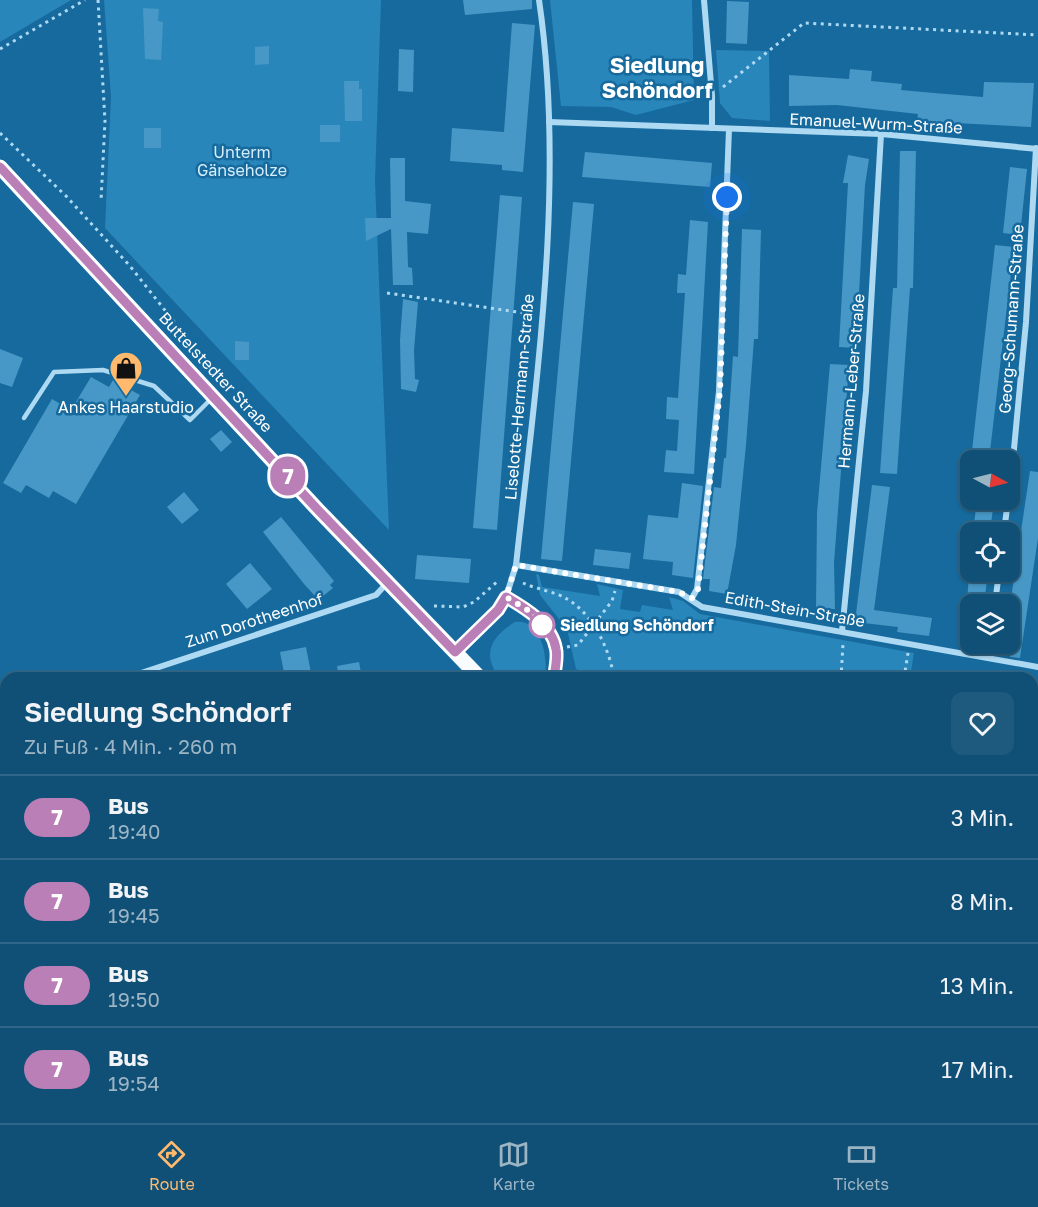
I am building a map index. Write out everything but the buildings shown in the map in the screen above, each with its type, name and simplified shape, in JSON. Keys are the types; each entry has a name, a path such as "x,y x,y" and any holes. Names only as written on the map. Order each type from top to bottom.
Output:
{"main road":[{"name":"Buttelstedter Straße","path":"0,167 387,583 473,672"}],"street":[{"name":"Liselotte-Herrmann-Straße","path":"455,652 498,610 506,597 516,565 541,315 547,216 549,122 544,34 539,0"},
{"path":"704,0 712,96 712,128"},
{"name":"Emanuel-Wurm-Straße","path":"549,122 881,134 1037,148"},
{"path":"692,598 698,589 720,391 729,129"},
{"name":"Hermann-Leber-Straße","path":"842,631 866,391 881,134"},
{"name":"Georg-Schumann-Straße","path":"1014,450 1026,322 1037,148"},
{"name":"Edith-Stein-Straße","path":"516,565 679,592 692,598 702,607 987,656 1038,667"},
{"name":"Zum Dorotheenhof","path":"144,672 376,595 387,583"}],"lane":[{"path":"24,418 54,372 103,370 154,386 190,420 214,397"},
{"path":"506,597 531,612 548,632 556,648 554,672"}],"path":[{"path":"0,49 84,0"},
{"path":"98,0 105,121 101,201"},
{"path":"712,96 804,23 1038,35"},
{"path":"0,132 66,196 130,266 214,372"},
{"path":"387,293 541,315"},
{"path":"429,602 435,606 463,607 486,593 495,581 501,581"},
{"path":"572,646 578,645 612,601 619,581"},
{"path":"521,582 539,591 566,598 592,625 608,654 612,672"},
{"path":"841,672 842,631"},
{"path":"905,672 909,643"}],"green space":[{"path":"0,0 71,0 0,42"},
{"name":"Unterm Gänseholze","path":"104,0 381,0 375,181 389,530 105,228 111,97"},
{"path":"550,0 692,0 694,100 636,115 611,107 561,106"},
{"path":"716,50 769,51 770,121 732,118 720,103"},
{"path":"536,574 539,575 542,587 600,596 597,584 623,590 620,609 640,612 642,605 673,610 669,597 683,601 700,614 914,653 911,672 584,672 576,669 567,629 540,595"},
{"path":"515,622 524,622 532,626 544,651 546,672 496,672 491,661 491,647"}],"bus line":[{"name":"7","path":"0,167 319,511 455,652 498,610 506,597 531,612 548,632 556,648 554,672"}],"place":[{"name":"Ankes Haarstudio","path":"126,397"},
{"name":"Siedlung Schöndorf","path":"542,625"}],"district":[{"name":"Siedlung Schöndorf","path":"657,76"}],"route":[{"path":"542,625 531,612 506,597 516,565 679,592 692,598 698,589 720,391 727,197"}]}
